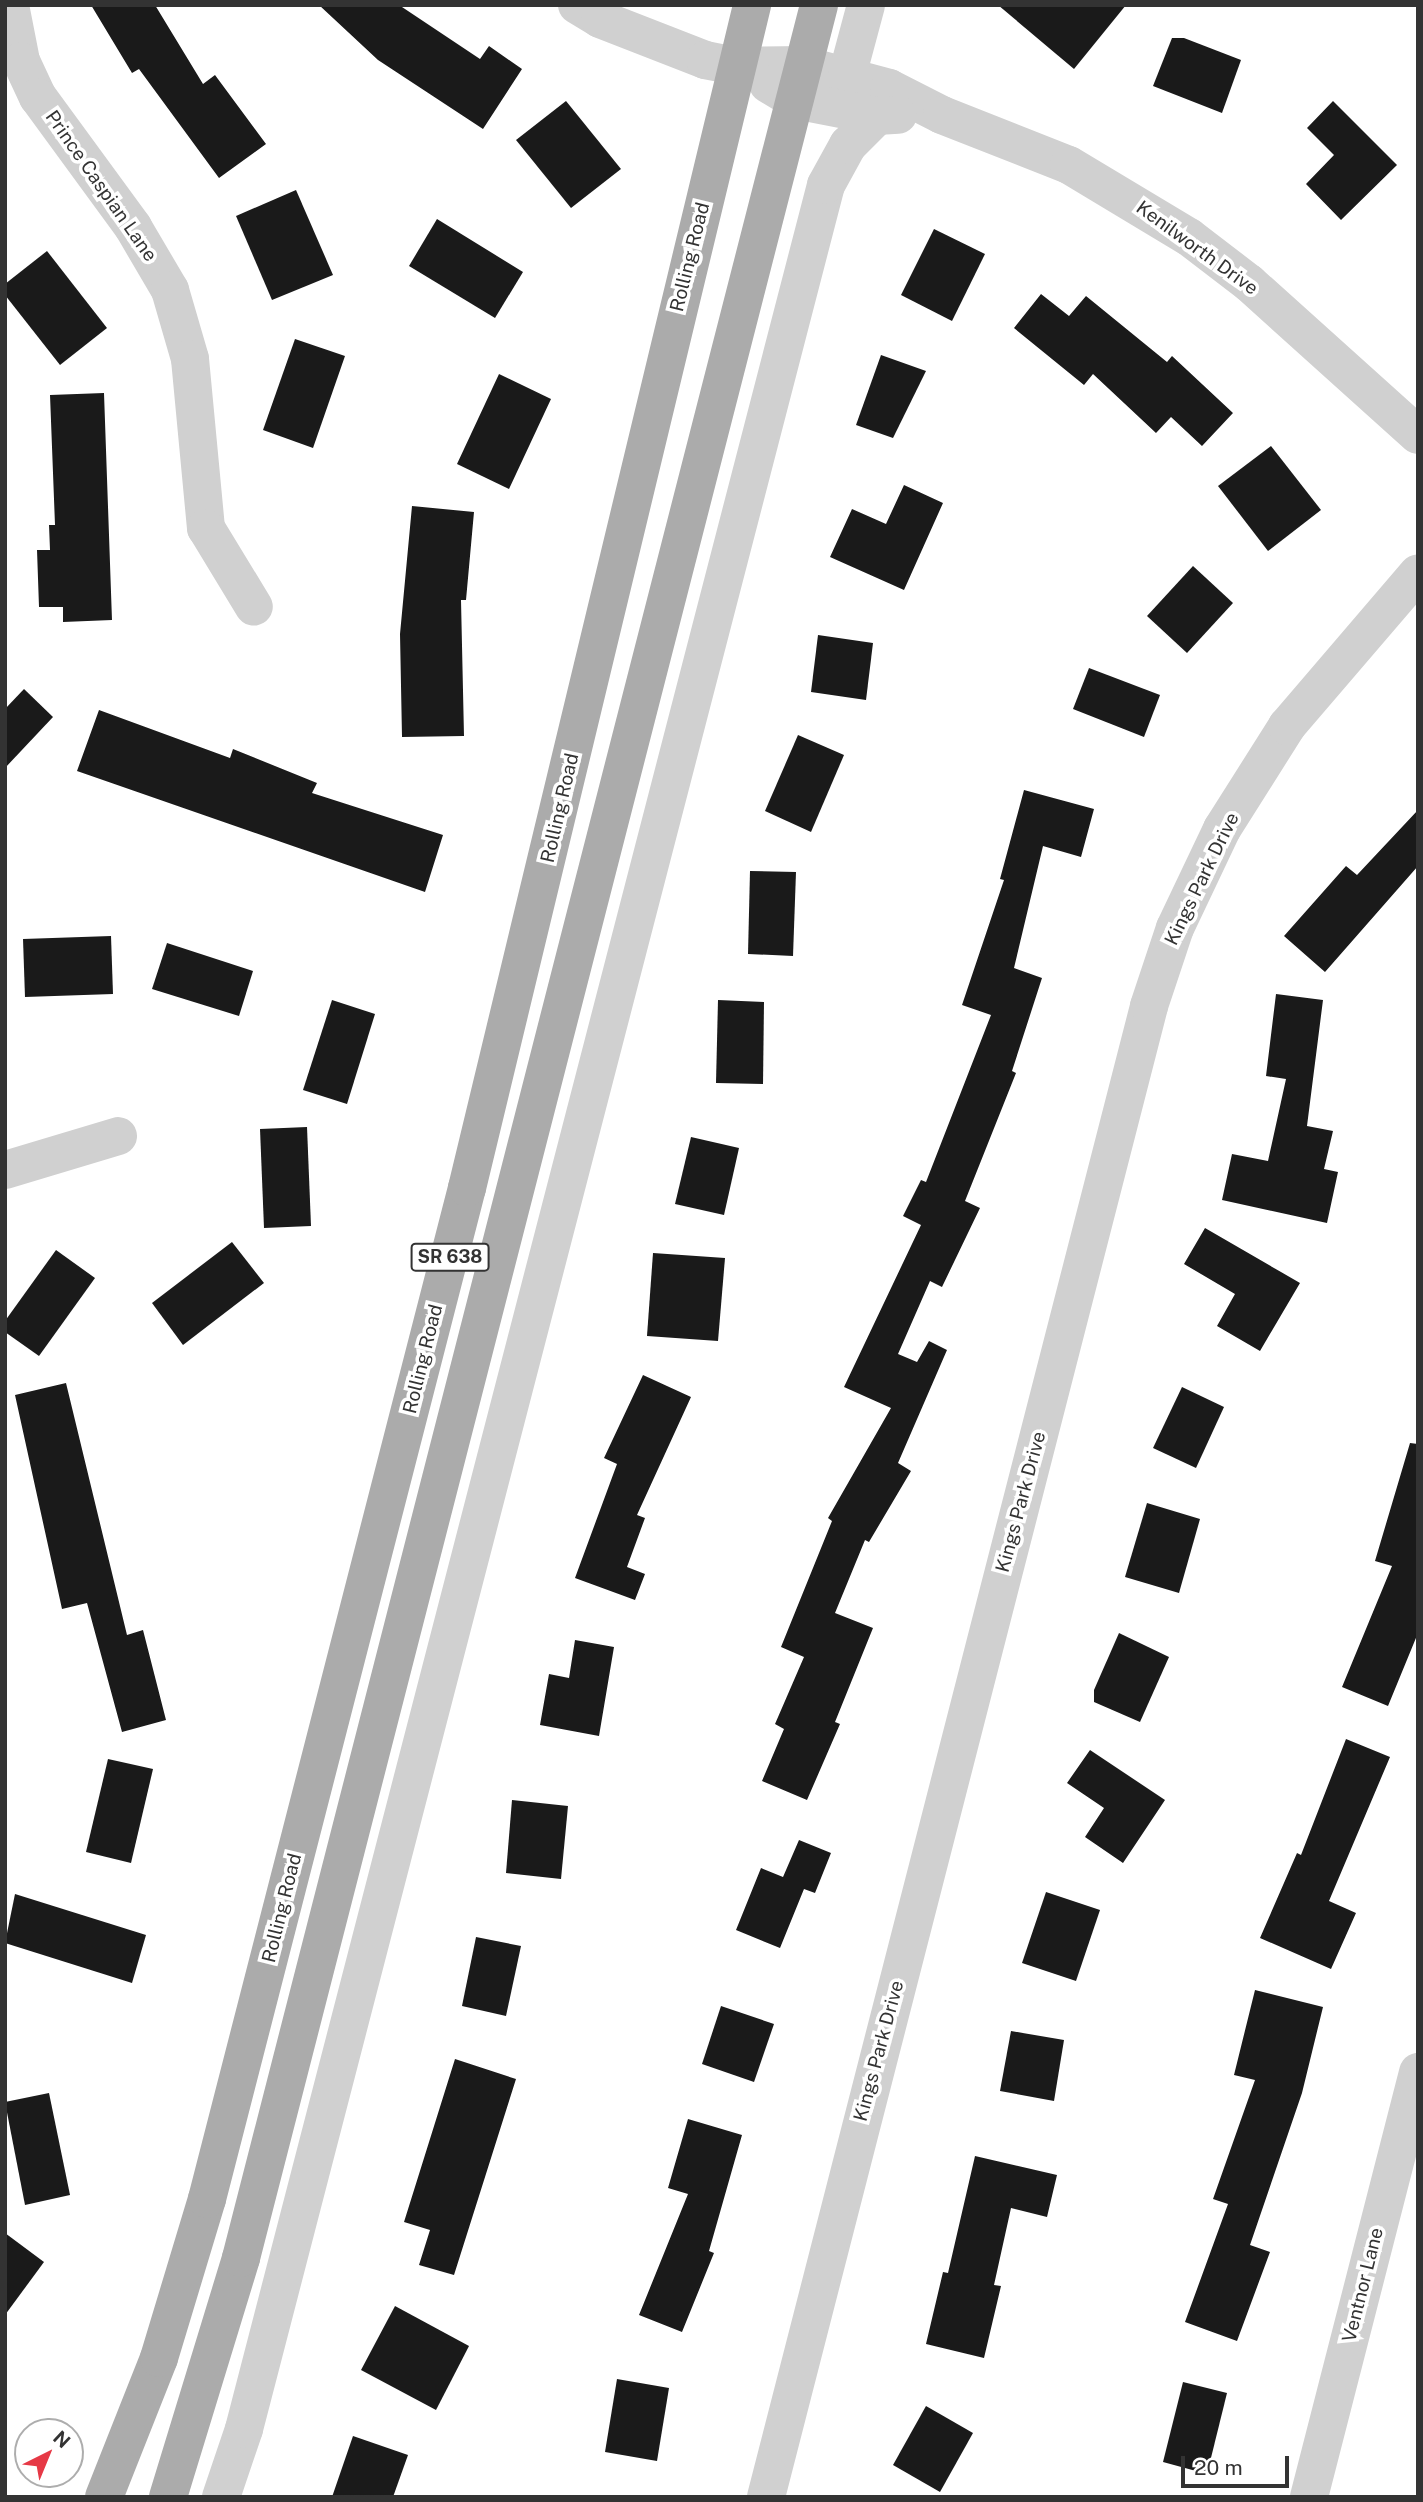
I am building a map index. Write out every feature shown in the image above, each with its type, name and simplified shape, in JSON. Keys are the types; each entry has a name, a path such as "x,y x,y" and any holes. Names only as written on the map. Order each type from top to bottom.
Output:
{"main road":[{"name":"Rolling Road","path":"104,2497 159,2358 208,2199 471,1175 752,5"},
{"name":"SR 638","path":"168,2497 241,2258 819,5"}],"street":[{"name":"Prince Caspian Lane","path":"10,5 13,64 80,159 133,227 170,290 190,359 206,528 254,607"},
{"name":"Kenilworth Drive","path":"577,5 665,46 799,82 877,116 942,115"},
{"path":"847,76 866,5"},
{"name":"Kenilworth Drive","path":"799,82 847,76 889,88 942,115 1069,165 1189,237 1249,284 1418,435"},
{"path":"221,2497 244,2429 826,185 848,145 877,116"},
{"name":"Kings Park Drive","path":"766,2497 1149,1006 1175,928 1222,829 1287,726 1418,573"},
{"path":"5,1170 118,1136"},
{"name":"Ventnor Lane","path":"1308,2497 1418,2072"}],"building":[{"path":"91,5 155,5 203,84 215,75 266,144 219,178 139,69 132,73"},
{"path":"319,5 399,5 480,59 489,46 522,69 483,129 378,60"},
{"path":"998,5 1126,5 1074,69"},
{"path":"1172,38 1184,38 1241,60 1222,113 1153,86"},
{"path":"566,101 621,169 571,208 516,140"},
{"path":"1333,101 1397,165 1341,220 1306,184 1334,155 1307,128"},
{"path":"296,190 333,275 272,300 236,216"},
{"path":"437,219 523,272 495,318 409,266"},
{"path":"934,229 985,254 952,321 901,295"},
{"path":"47,251 107,328 60,365 5,295 5,284"},
{"path":"1041,294 1069,316 1086,296 1167,362 1172,356 1233,413 1202,446 1171,417 1156,433 1093,374 1084,385 1014,328"},
{"path":"295,339 345,356 313,448 263,430"},
{"path":"881,355 926,371 893,438 856,425"},
{"path":"499,374 551,399 509,489 457,464"},
{"path":"104,393 112,620 63,622 63,607 39,607 37,550 50,550 49,525 55,525 50,395"},
{"path":"1271,446 1321,510 1268,551 1218,486"},
{"path":"904,485 943,503 904,590 830,557 852,509 886,524"},
{"path":"412,506 474,512 466,600 461,600 464,736 402,737 400,634"},
{"path":"1193,566 1233,603 1187,653 1147,616"},
{"path":"818,635 873,643 866,700 811,692"},
{"path":"1089,668 1160,695 1144,737 1073,709"},
{"path":"24,689 53,717 5,768 5,709"},
{"path":"99,710 230,758 233,749 317,783 312,793 443,835 425,892 77,771"},
{"path":"798,735 844,755 811,832 765,811"},
{"path":"1024,790 1094,809 1081,857 1043,846 1014,968 1042,978 1012,1071 1016,1073 965,1201 980,1208 942,1287 930,1281 898,1354 917,1362 929,1341 947,1350 898,1463 911,1471 869,1542 865,1540 835,1613 873,1628 835,1722 840,1724 807,1800 762,1781 784,1729 775,1724 804,1657 781,1647 832,1521 828,1518 891,1408 844,1387 921,1225 903,1216 921,1180 926,1182 991,1015 962,1005 1004,880 1000,879"},
{"path":"1418,810 1418,866 1325,972 1284,936 1346,866 1357,875"},
{"path":"750,871 796,872 793,956 748,954"},
{"path":"111,936 113,994 25,997 23,939"},
{"path":"167,943 253,971 239,1016 152,989"},
{"path":"1276,994 1323,1000 1307,1126 1333,1131 1324,1169 1338,1172 1327,1223 1222,1200 1232,1154 1268,1161 1286,1079 1266,1076"},
{"path":"332,1000 375,1014 347,1104 303,1090"},
{"path":"718,1000 764,1002 763,1084 716,1083"},
{"path":"307,1127 311,1226 264,1228 260,1129"},
{"path":"691,1137 739,1148 724,1215 675,1204"},
{"path":"1205,1228 1300,1283 1260,1351 1217,1326 1235,1294 1184,1264"},
{"path":"232,1242 264,1283 183,1345 152,1303"},
{"path":"56,1250 95,1278 39,1356 5,1332 5,1321"},
{"path":"653,1253 725,1258 718,1341 647,1336"},
{"path":"643,1375 691,1397 637,1515 645,1518 627,1567 645,1574 635,1600 575,1578 617,1464 604,1458"},
{"path":"66,1383 127,1635 143,1630 166,1720 122,1732 87,1603 62,1609 15,1395"},
{"path":"1182,1387 1224,1407 1196,1468 1153,1448"},
{"path":"1410,1443 1418,1444 1418,1633 1388,1706 1342,1687 1392,1566 1375,1561"},
{"path":"1147,1503 1200,1519 1179,1593 1125,1577"},
{"path":"1119,1633 1169,1657 1140,1722 1094,1702 1094,1690"},
{"path":"575,1640 614,1647 599,1736 540,1725 549,1674 569,1678"},
{"path":"1346,1739 1390,1757 1329,1901 1356,1913 1331,1969 1260,1938 1297,1853 1301,1855"},
{"path":"1090,1750 1165,1800 1123,1863 1085,1837 1104,1808 1067,1783"},
{"path":"108,1759 153,1769 131,1863 86,1852"},
{"path":"512,1800 568,1806 561,1879 506,1873"},
{"path":"799,1840 831,1853 815,1893 804,1889 780,1948 736,1930 761,1868 783,1877"},
{"path":"1046,1892 1100,1910 1076,1981 1022,1963"},
{"path":"15,1894 146,1935 132,1983 5,1943"},
{"path":"476,1937 521,1946 506,2016 462,2006"},
{"path":"1255,1990 1323,2007 1302,2093 1250,2245 1270,2252 1237,2341 1185,2322 1228,2204 1213,2199 1255,2080 1234,2075"},
{"path":"721,2006 774,2024 754,2082 702,2064"},
{"path":"1011,2031 1064,2040 1054,2101 1000,2091"},
{"path":"455,2059 516,2079 454,2275 419,2265 430,2230 404,2222"},
{"path":"49,2093 70,2195 25,2205 5,2102"},
{"path":"688,2119 742,2135 709,2251 714,2253 682,2332 639,2315 688,2194 668,2188"},
{"path":"975,2156 1057,2175 1047,2217 1011,2208 994,2285 1001,2286 984,2358 926,2344 943,2272 948,2273"},
{"path":"5,2233 44,2262 5,2315"},
{"path":"395,2306 469,2346 436,2410 361,2370"},
{"path":"617,2379 669,2388 657,2461 605,2452"},
{"path":"1183,2382 1227,2393 1207,2474 1163,2462"},
{"path":"926,2406 973,2433 940,2492 893,2465"},
{"path":"353,2436 408,2455 393,2497 332,2497"}]}
